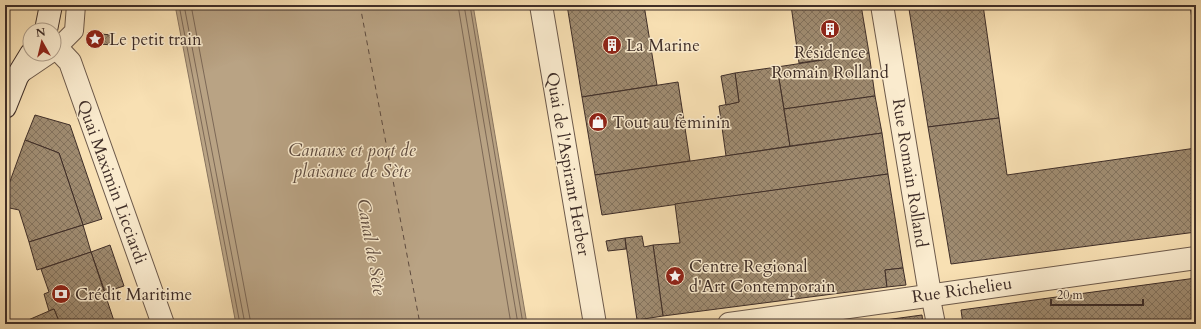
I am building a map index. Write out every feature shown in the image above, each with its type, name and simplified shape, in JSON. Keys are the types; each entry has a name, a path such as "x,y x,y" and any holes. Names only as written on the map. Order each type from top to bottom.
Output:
{"street":[{"path":"48,22 51,5"},
{"name":"Quai de l'Aspirant Herber","path":"541,5 595,324"},
{"name":"Rue Romain Rolland","path":"882,5 930,294"},
{"name":"Quai Maximin Licciardi","path":"62,56 70,62 163,324"},
{"path":"5,107 17,77 27,62"},
{"name":"Rue Richelieu","path":"729,324 930,294 1196,258"}],"lane":[{"path":"62,42 74,31 76,5"},
{"path":"17,77 38,62"},
{"path":"930,294 936,324"}],"water":[{"name":"Canaux et port de plaisance de Sète","path":"175,5 473,5 527,324 236,324"}],"building":[{"path":"5,5 9,5 8,26 5,26"},
{"name":"La Marine","path":"567,5 644,5 657,85 582,97"},
{"name":"Résidence Romain Rolland","path":"791,5 861,5 869,53 799,63"},
{"path":"908,5 939,5 909,9"},
{"path":"939,5 983,5 999,118 928,127 909,9"},
{"path":"1190,5 1196,5 1196,47"},
{"path":"90,33 112,35 112,45 89,43"},
{"path":"869,53 875,96 784,109 777,67"},
{"path":"777,67 790,146 726,156 719,106 739,102 735,73"},
{"path":"735,73 739,102 726,105 721,76"},
{"path":"678,82 690,161 595,175 582,97"},
{"path":"875,96 882,133 790,146 784,109"},
{"path":"35,115 70,125 102,219 83,225 59,153 25,140"},
{"path":"999,118 1007,175 1196,148 1196,232 951,264 928,127"},
{"path":"882,133 888,174 602,215 595,175"},
{"path":"25,140 59,153 83,225 29,242 19,210 5,207 5,195"},
{"path":"888,174 903,268 885,270 887,287 663,316 653,245 680,243 675,204"},
{"path":"83,225 91,252 37,270 29,242"},
{"path":"642,236 644,247 653,245 663,316 637,320 625,238"},
{"path":"625,238 626,249 608,251 606,241"},
{"path":"110,245 124,286 105,292 91,252"},
{"path":"91,252 115,324 60,324 54,309 49,311 44,294 49,292 41,269"},
{"path":"903,268 906,285 887,287 885,270"},
{"path":"1196,278 1196,320 1169,324 963,324 961,310"},
{"path":"54,309 60,324 19,324 49,311"},
{"path":"922,315 923,324 886,324 885,320"}],"ferry route":[{"path":"360,5 420,324"}],"place":[{"name":"Résidence Romain Rolland","path":"830,29"},
{"name":"Le petit train","path":"95,39"},
{"name":"La Marine","path":"612,45"},
{"name":"Tout au feminin","path":"598,122"},
{"name":"Centre Regional d'Art Contemporain","path":"675,276"},
{"name":"Crédit Maritime","path":"61,294"}],"water label":[{"name":"Canal de Sète","path":"371,247"}]}
